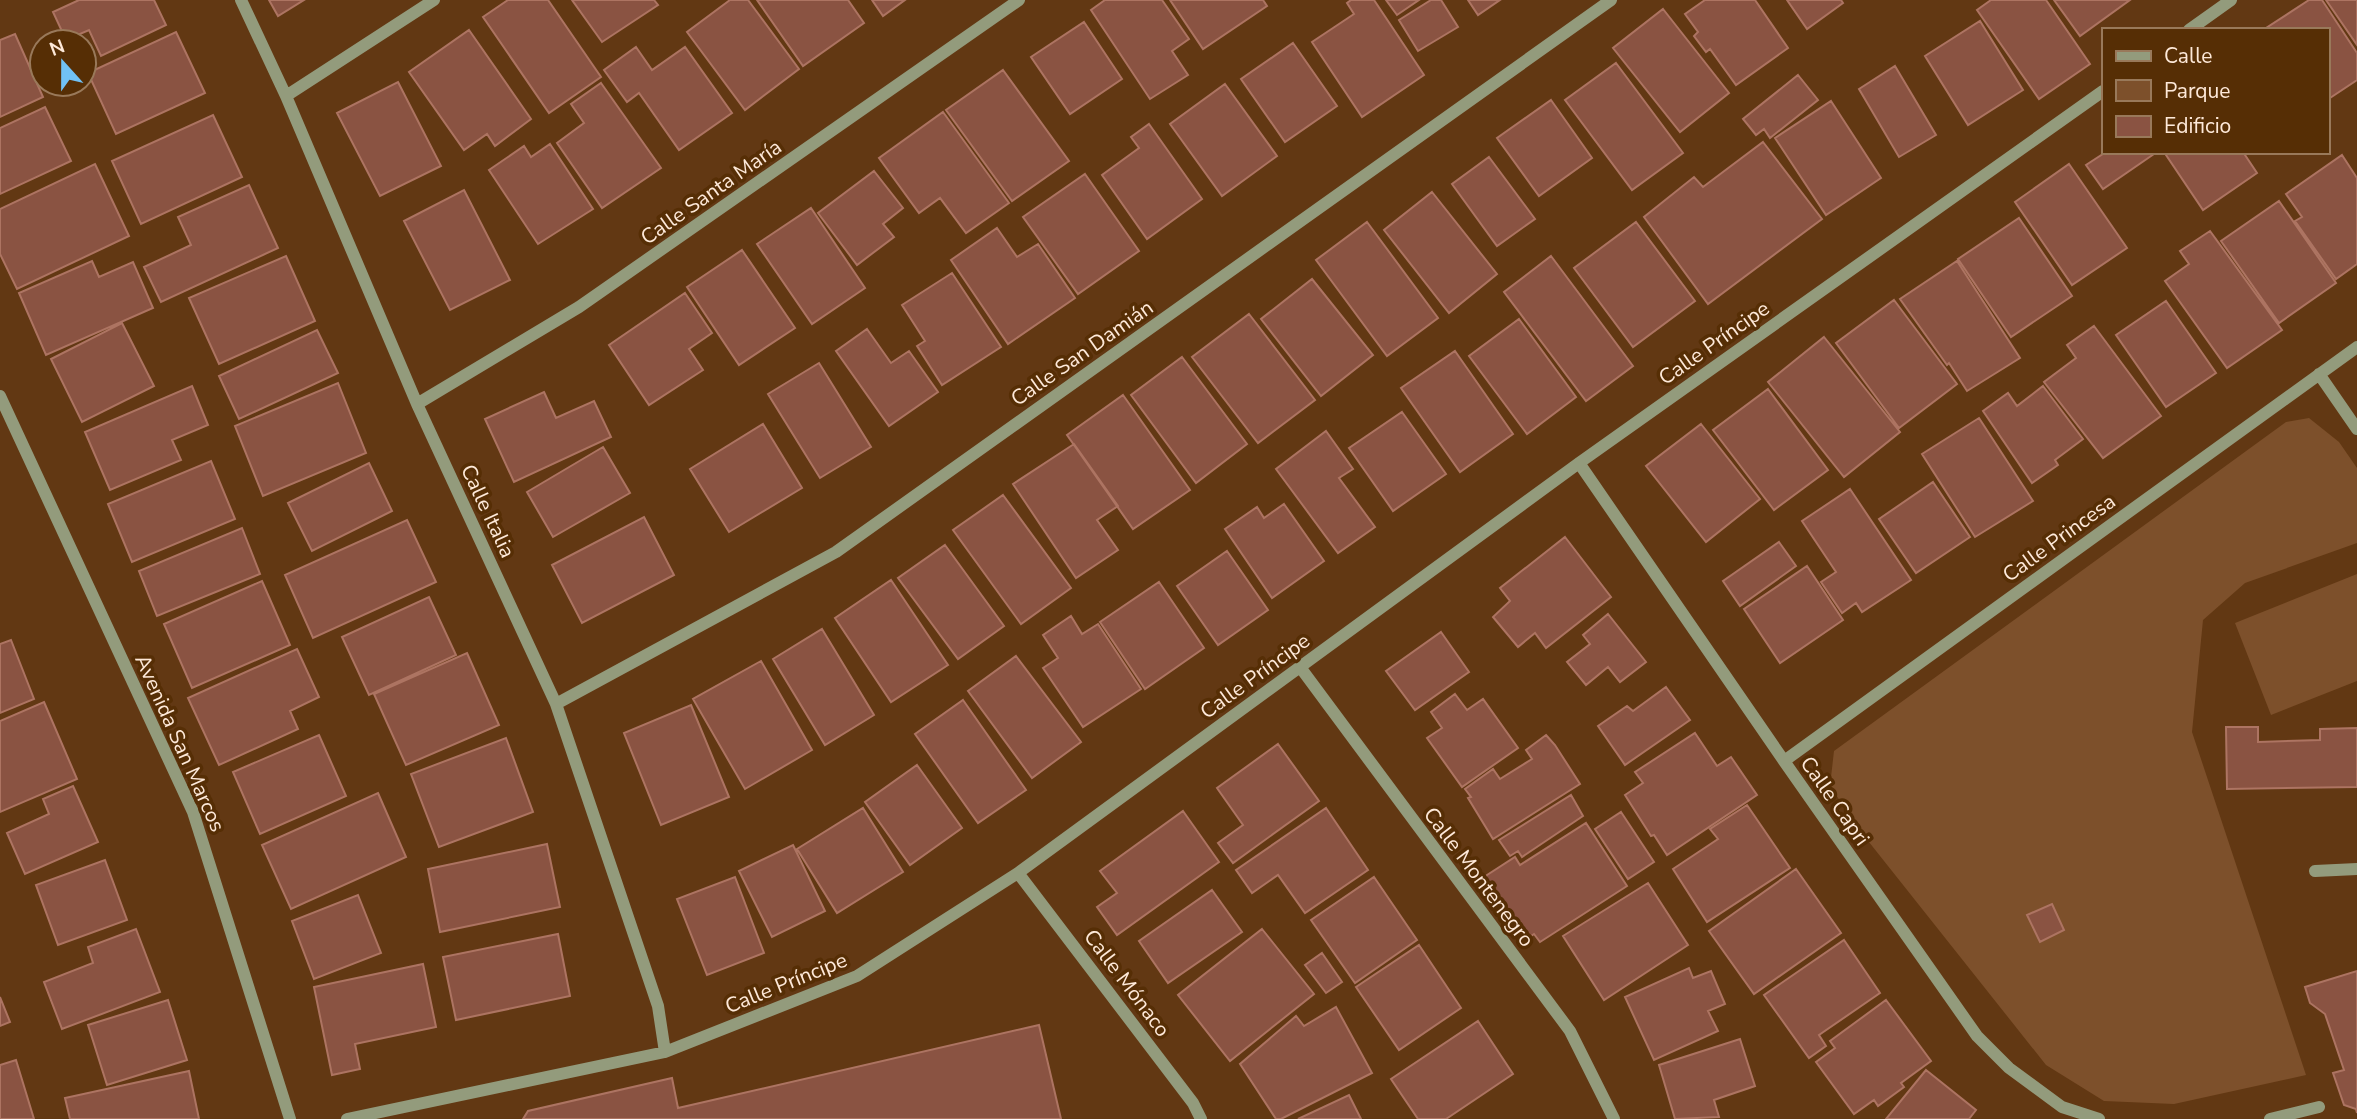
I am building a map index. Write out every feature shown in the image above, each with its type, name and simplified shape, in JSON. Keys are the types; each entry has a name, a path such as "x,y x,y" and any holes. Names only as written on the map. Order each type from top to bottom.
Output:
{"street":[{"name":"Calle Italia","path":"240,0 286,96 417,404 556,704 658,1006 665,1052"},
{"path":"286,96 434,0"},
{"name":"Calle Santa María","path":"417,404 579,307 1019,0"},
{"name":"Calle San Damián","path":"556,704 836,552 1611,0"},
{"path":"2192,28 2231,0"},
{"name":"Calle Príncipe","path":"347,1119 665,1052 857,976 1018,873 1579,463 2102,92"},
{"name":"Calle Princesa","path":"1784,761 2357,347"},
{"path":"2319,374 2357,429"},
{"name":"Avenida San Marcos","path":"0,396 193,812 290,1119"},
{"name":"Calle Capri","path":"1579,463 1977,1036 2009,1068 2062,1108 2099,1119"},
{"name":"Calle Montenegro","path":"1300,667 1570,1031 1614,1119"},
{"path":"2315,871 2357,869"},
{"name":"Calle Mónaco","path":"1018,873 1128,1016 1193,1104 1201,1119"},
{"path":"2270,1119 2319,1107"}],"green space":[{"path":"2309,418 2339,442 2357,468 2357,543 2245,583 2203,620 2192,732 2306,1075 2174,1104 2104,1101 2046,1065 1861,832 1830,786 1834,751 2286,422"},
{"path":"2357,574 2357,681 2271,715 2235,623"}],"building":[{"path":"79,0 154,0 166,25 101,56 98,50 98,28 60,28 53,12"},
{"path":"269,0 304,0 278,16"},
{"path":"508,0 548,0 601,77 549,113 483,17"},
{"path":"572,0 654,0 658,5 602,42"},
{"path":"730,0 748,0 799,69 745,110 687,32"},
{"path":"757,0 848,0 864,23 803,66"},
{"path":"872,0 905,0 883,16"},
{"path":"1105,0 1162,0 1189,39 1172,51 1188,75 1150,99 1091,10"},
{"path":"1170,0 1263,0 1267,6 1203,49"},
{"path":"1351,0 1374,0 1424,75 1362,117 1312,42 1354,14 1347,3"},
{"path":"1386,0 1419,0 1397,15"},
{"path":"1431,0 1441,0 1458,27 1418,51 1399,20"},
{"path":"1468,0 1500,0 1478,15"},
{"path":"1705,0 1755,0 1788,48 1736,85 1710,49 1706,52 1694,36 1698,32 1685,14"},
{"path":"1787,0 1841,0 1843,3 1807,29"},
{"path":"1991,0 2046,0 2090,64 2039,99 1977,10"},
{"path":"2054,0 2130,0 2080,36"},
{"path":"2309,0 2322,0 2357,53 2357,80 2329,99 2329,28 2266,28"},
{"path":"2326,0 2357,0 2357,45"},
{"path":"1663,9 1729,93 1680,132 1613,48"},
{"path":"1980,21 2023,90 1968,125 1925,56"},
{"path":"1084,22 1122,79 1070,114 1031,57"},
{"path":"469,30 531,119 495,146 487,134 464,150 409,72"},
{"path":"176,32 205,93 116,134 98,95 98,68"},
{"path":"15,34 28,63 28,98 41,98 0,117 0,40"},
{"path":"1293,43 1337,106 1285,142 1241,79"},
{"path":"636,47 652,70 685,47 732,113 679,150 639,93 627,102 604,70"},
{"path":"1616,63 1683,153 1632,190 1565,100"},
{"path":"1895,66 1936,135 1899,157 1859,89"},
{"path":"1003,70 1069,161 1012,201 946,110"},
{"path":"1798,75 1818,100 1770,138 1764,129 1756,135 1743,119"},
{"path":"398,82 441,166 380,196 337,113"},
{"path":"601,83 661,168 602,208 557,143 584,123 571,104"},
{"path":"1225,84 1277,156 1222,196 1170,124"},
{"path":"1551,100 1592,158 1539,196 1497,138"},
{"path":"1831,101 1881,178 1826,215 1775,138"},
{"path":"45,107 71,161 0,194 0,128"},
{"path":"943,112 1009,203 966,233 940,198 919,213 879,158"},
{"path":"213,115 242,177 141,224 112,161"},
{"path":"1149,124 1202,199 1147,239 1102,175 1139,148 1131,137"},
{"path":"1763,142 1822,219 1708,304 1644,217 1694,177 1703,187"},
{"path":"550,144 593,209 538,244 489,170 524,146 531,157"},
{"path":"2103,154 2154,154 2103,189 2086,165"},
{"path":"2165,154 2244,154 2257,173 2203,210"},
{"path":"2342,155 2357,178 2357,264 2336,279 2295,221 2302,217 2286,194"},
{"path":"1489,157 1535,219 1497,246 1452,184"},
{"path":"95,164 129,236 17,289 0,254 0,209"},
{"path":"2069,164 2127,248 2072,285 2015,202"},
{"path":"874,171 903,208 883,224 894,237 857,265 818,213"},
{"path":"1085,174 1139,251 1078,294 1023,217"},
{"path":"249,185 278,248 161,302 144,267 191,245 178,217"},
{"path":"464,190 510,280 450,310 404,221"},
{"path":"1432,192 1497,274 1449,313 1384,230"},
{"path":"2279,201 2336,283 2279,323 2221,241"},
{"path":"811,208 865,288 812,324 757,244"},
{"path":"2019,218 2072,296 2011,337 1958,259"},
{"path":"1367,222 1438,318 1387,356 1316,260"},
{"path":"1636,222 1695,301 1633,347 1574,268"},
{"path":"997,228 1017,257 1038,244 1075,298 1008,344 951,260"},
{"path":"2210,231 2282,330 2227,368 2165,281 2189,264 2180,251"},
{"path":"742,250 795,328 739,365 687,287"},
{"path":"286,256 315,321 219,364 189,298"},
{"path":"1551,256 1633,366 1586,401 1504,292"},
{"path":"92,261 99,277 133,262 153,308 46,355 19,293"},
{"path":"1957,261 2020,358 1967,391 1900,299"},
{"path":"952,273 1001,347 942,385 917,346 925,341 902,305"},
{"path":"1312,279 1373,355 1321,396 1261,319"},
{"path":"685,293 712,333 689,349 703,370 649,405 609,345"},
{"path":"1894,300 1957,384 1899,428 1836,343"},
{"path":"2166,301 2216,373 2166,407 2116,335"},
{"path":"1249,314 1315,400 1258,443 1192,357"},
{"path":"1519,319 1576,397 1527,434 1469,356"},
{"path":"122,323 154,386 82,422 51,359"},
{"path":"2094,326 2161,416 2103,458 2044,382 2076,358 2067,345"},
{"path":"867,329 891,363 909,351 938,392 889,426 836,351"},
{"path":"317,330 338,373 239,419 219,376"},
{"path":"1824,337 1900,432 1844,477 1768,382"},
{"path":"1455,351 1513,434 1460,472 1401,388"},
{"path":"1182,357 1247,444 1196,483 1131,395"},
{"path":"819,363 871,447 820,478 768,394"},
{"path":"338,383 366,453 263,496 235,426"},
{"path":"192,386 208,425 172,440 181,460 110,490 85,432"},
{"path":"2043,386 2083,439 2055,460 2058,465 2032,483 1983,411 2008,393 2017,406"},
{"path":"1768,389 1828,470 1774,510 1713,430"},
{"path":"544,392 556,418 594,401 611,437 514,482 485,419"},
{"path":"1123,395 1190,490 1133,529 1067,435"},
{"path":"1402,412 1446,474 1393,511 1349,448"},
{"path":"1979,418 2033,501 1975,537 1922,454"},
{"path":"763,424 802,488 729,532 690,469"},
{"path":"1701,424 1760,499 1706,542 1646,466"},
{"path":"1326,431 1353,469 1339,478 1375,527 1338,553 1276,469"},
{"path":"1074,444 1118,506 1097,520 1118,550 1076,578 1013,484"},
{"path":"603,447 630,493 553,537 527,492"},
{"path":"211,461 235,519 132,562 108,504"},
{"path":"369,463 392,511 312,551 288,503"},
{"path":"1933,482 1970,537 1916,573 1879,519"},
{"path":"1850,489 1911,580 1862,612 1856,603 1842,613 1821,582 1836,572 1802,521"},
{"path":"1003,495 1071,588 1021,624 953,530"},
{"path":"1284,504 1324,561 1272,598 1225,529 1257,507 1264,518"},
{"path":"644,517 674,575 582,623 552,565"},
{"path":"407,520 436,582 313,638 285,575"},
{"path":"242,528 260,574 157,616 139,571"},
{"path":"1565,537 1611,597 1546,648 1535,633 1518,647 1493,617 1510,601 1500,588"},
{"path":"1779,542 1796,566 1740,606 1723,581"},
{"path":"945,545 1004,626 958,659 898,578"},
{"path":"1227,551 1268,610 1218,645 1177,586"},
{"path":"1807,566 1843,620 1780,663 1744,609"},
{"path":"891,580 948,665 891,702 835,618"},
{"path":"262,581 290,645 192,688 164,624"},
{"path":"1159,582 1204,648 1145,689 1100,622"},
{"path":"429,597 456,655 369,695 342,637"},
{"path":"1608,614 1646,662 1620,682 1608,667 1586,685 1567,662 1590,644 1583,635"},
{"path":"1071,616 1082,634 1098,624 1141,689 1083,727 1043,668 1058,658 1043,635"},
{"path":"822,629 874,715 825,745 773,659"},
{"path":"1441,632 1469,672 1415,710 1386,671"},
{"path":"11,640 34,699 0,713 0,644"},
{"path":"297,649 319,697 290,711 298,729 219,765 188,698"},
{"path":"467,653 499,725 406,765 374,694"},
{"path":"1016,656 1081,742 1032,778 968,691"},
{"path":"761,661 812,750 745,789 693,699"},
{"path":"1666,687 1690,720 1625,765 1598,726 1627,706 1633,711"},
{"path":"1455,694 1467,710 1483,699 1518,748 1462,787 1427,738 1442,728 1431,712"},
{"path":"963,700 1026,790 978,823 915,734"},
{"path":"44,702 77,779 0,812 0,721"},
{"path":"691,705 729,797 661,825 624,733"},
{"path":"2226,727 2258,727 2258,742 2320,740 2320,729 2357,728 2357,787 2227,789"},
{"path":"1695,733 1717,766 1731,757 1757,795 1667,855 1654,835 1651,836 1625,795 1643,783 1635,772"},
{"path":"319,735 346,796 260,834 233,772"},
{"path":"1546,735 1580,784 1493,839 1465,789 1493,769 1500,779 1532,759 1526,750"},
{"path":"506,738 533,812 439,847 411,774"},
{"path":"1278,744 1319,801 1233,863 1218,843 1243,825 1217,788"},
{"path":"917,765 962,828 910,865 865,802"},
{"path":"73,786 98,842 25,874 7,833 49,814 43,799"},
{"path":"378,793 406,857 291,909 262,845"},
{"path":"1571,795 1583,816 1522,857 1518,851 1510,856 1499,840"},
{"path":"1747,805 1790,868 1707,922 1673,869 1718,839 1710,829"},
{"path":"863,808 903,872 837,913 797,849"},
{"path":"1326,808 1368,870 1305,913 1278,875 1252,893 1236,870"},
{"path":"1183,811 1219,862 1117,935 1097,907 1117,893 1100,871"},
{"path":"1621,812 1654,862 1628,879 1595,829"},
{"path":"1586,823 1627,886 1540,942 1534,934 1525,940 1484,877 1515,857 1520,865"},
{"path":"547,844 560,907 440,932 428,869"},
{"path":"793,845 825,911 772,937 739,871"},
{"path":"105,860 127,920 58,945 36,885"},
{"path":"1796,869 1841,933 1754,994 1709,931"},
{"path":"735,877 764,953 707,975 677,899"},
{"path":"1374,877 1417,940 1355,983 1311,920"},
{"path":"1648,883 1688,945 1604,1000 1563,936"},
{"path":"1212,890 1242,932 1168,983 1139,941"},
{"path":"358,895 381,953 314,979 292,921"},
{"path":"2052,904 2064,930 2040,942 2027,915"},
{"path":"136,929 160,992 62,1029 44,982 93,963 88,947"},
{"path":"1262,929 1314,994 1230,1061 1178,995"},
{"path":"558,934 570,996 456,1020 443,957"},
{"path":"1844,940 1880,993 1819,1035 1826,1046 1809,1058 1764,995"},
{"path":"1419,945 1461,1008 1399,1050 1356,987"},
{"path":"1322,953 1342,982 1326,993 1305,965"},
{"path":"423,964 436,1027 355,1044 360,1069 332,1075 314,987"},
{"path":"1689,968 1693,978 1711,971 1725,1004 1708,1011 1718,1031 1654,1060 1625,997"},
{"path":"2357,971 2357,1113 2356,1109 2344,1105 2333,1073 2344,1070 2325,1014 2310,1003 2305,987"},
{"path":"0,997 10,1022 0,1026"},
{"path":"168,1000 187,1060 107,1085 88,1025"},
{"path":"1886,1000 1931,1061 1901,1083 1904,1087 1878,1106 1874,1100 1854,1114 1816,1062 1835,1048 1830,1041"},
{"path":"1336,1007 1372,1073 1281,1119 1276,1119 1240,1064 1296,1016 1304,1026"},
{"path":"1478,1021 1513,1074 1446,1119 1418,1119 1391,1079"},
{"path":"1039,1025 1061,1119 523,1119 528,1111 672,1078 678,1108"},
{"path":"1740,1039 1755,1086 1714,1100 1719,1117 1675,1119 1659,1065"},
{"path":"16,1060 34,1119 0,1119 0,1065"},
{"path":"1926,1070 1976,1110 1969,1119 1886,1119"},
{"path":"189,1071 199,1119 70,1119 65,1098"},
{"path":"1349,1095 1361,1119 1298,1119"}]}
